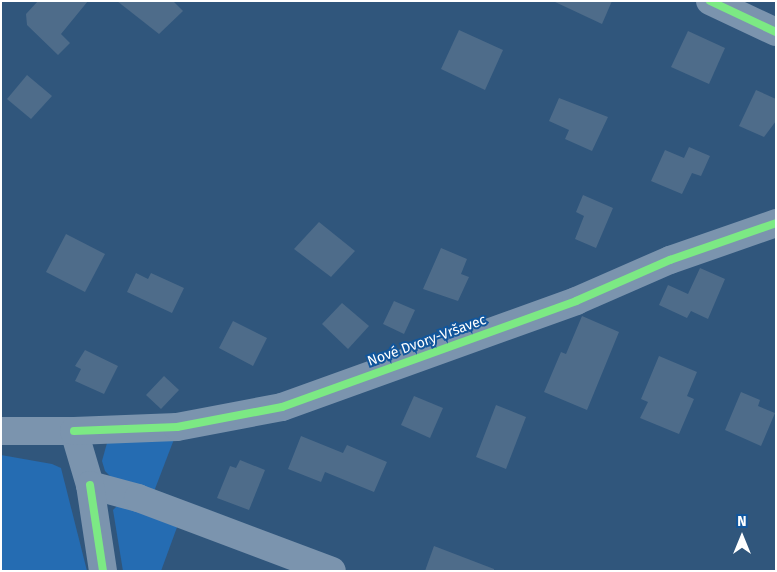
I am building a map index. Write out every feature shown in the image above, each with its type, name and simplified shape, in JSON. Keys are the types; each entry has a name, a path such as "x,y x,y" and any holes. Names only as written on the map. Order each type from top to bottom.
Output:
{"street":[{"path":"710,1 776,32"},
{"name":"Nové Dvory-Vršavec","path":"1,431 74,431 177,427 282,407 576,301 670,260 776,223"},
{"path":"74,431 90,484 103,571"},
{"path":"90,484 138,498 332,571"}],"shaded area":[{"path":"176,434 153,494 113,479 105,471 102,461 107,443"},
{"path":"1,455 52,464 61,468 87,571 1,571"},
{"path":"120,503 180,519 161,571 123,571 113,510"}],"building":[{"path":"38,1 88,1 61,34 70,43 58,55 27,25 26,14"},
{"path":"117,1 173,1 183,11 159,34"},
{"path":"553,1 612,1 602,24"},
{"path":"459,30 503,50 485,90 441,69"},
{"path":"688,31 725,48 709,84 671,67"},
{"path":"27,75 52,96 31,119 7,99"},
{"path":"756,90 776,99 776,121 764,137 739,126"},
{"path":"559,98 608,117 592,151 565,139 569,130 549,121"},
{"path":"689,147 710,156 701,176 692,173 682,194 651,181 665,150 684,158"},
{"path":"583,195 613,208 596,248 575,239 584,216 576,212"},
{"path":"319,222 355,251 331,277 294,249"},
{"path":"66,234 105,254 85,292 46,272"},
{"path":"441,248 467,259 461,274 469,277 458,301 423,289"},
{"path":"700,268 725,279 708,319 691,311 687,318 659,305 668,285 688,294"},
{"path":"136,273 148,279 151,273 184,288 172,313 127,292"},
{"path":"394,301 415,310 404,334 383,324"},
{"path":"342,303 369,326 348,349 322,324"},
{"path":"582,316 619,332 587,410 544,392 561,352 566,354"},
{"path":"233,321 267,338 253,366 219,348"},
{"path":"85,350 118,366 104,394 75,381 81,369 75,366"},
{"path":"659,356 697,372 687,396 694,399 679,434 640,418 648,402 641,399"},
{"path":"164,376 179,390 161,409 146,395"},
{"path":"741,392 760,400 758,406 775,413 761,446 725,430"},
{"path":"414,396 443,408 430,438 401,425"},
{"path":"496,405 526,417 506,469 476,457"},
{"path":"301,436 343,453 347,445 387,462 374,492 325,472 321,482 288,469"},
{"path":"240,460 265,470 249,510 217,498 230,466 236,468"},
{"path":"434,546 494,569 494,571 425,571"}],"cycle path":[{"path":"710,1 776,32"},
{"path":"74,431 177,427 282,407 576,301 670,260 776,223"},
{"path":"90,485 103,571"}]}
